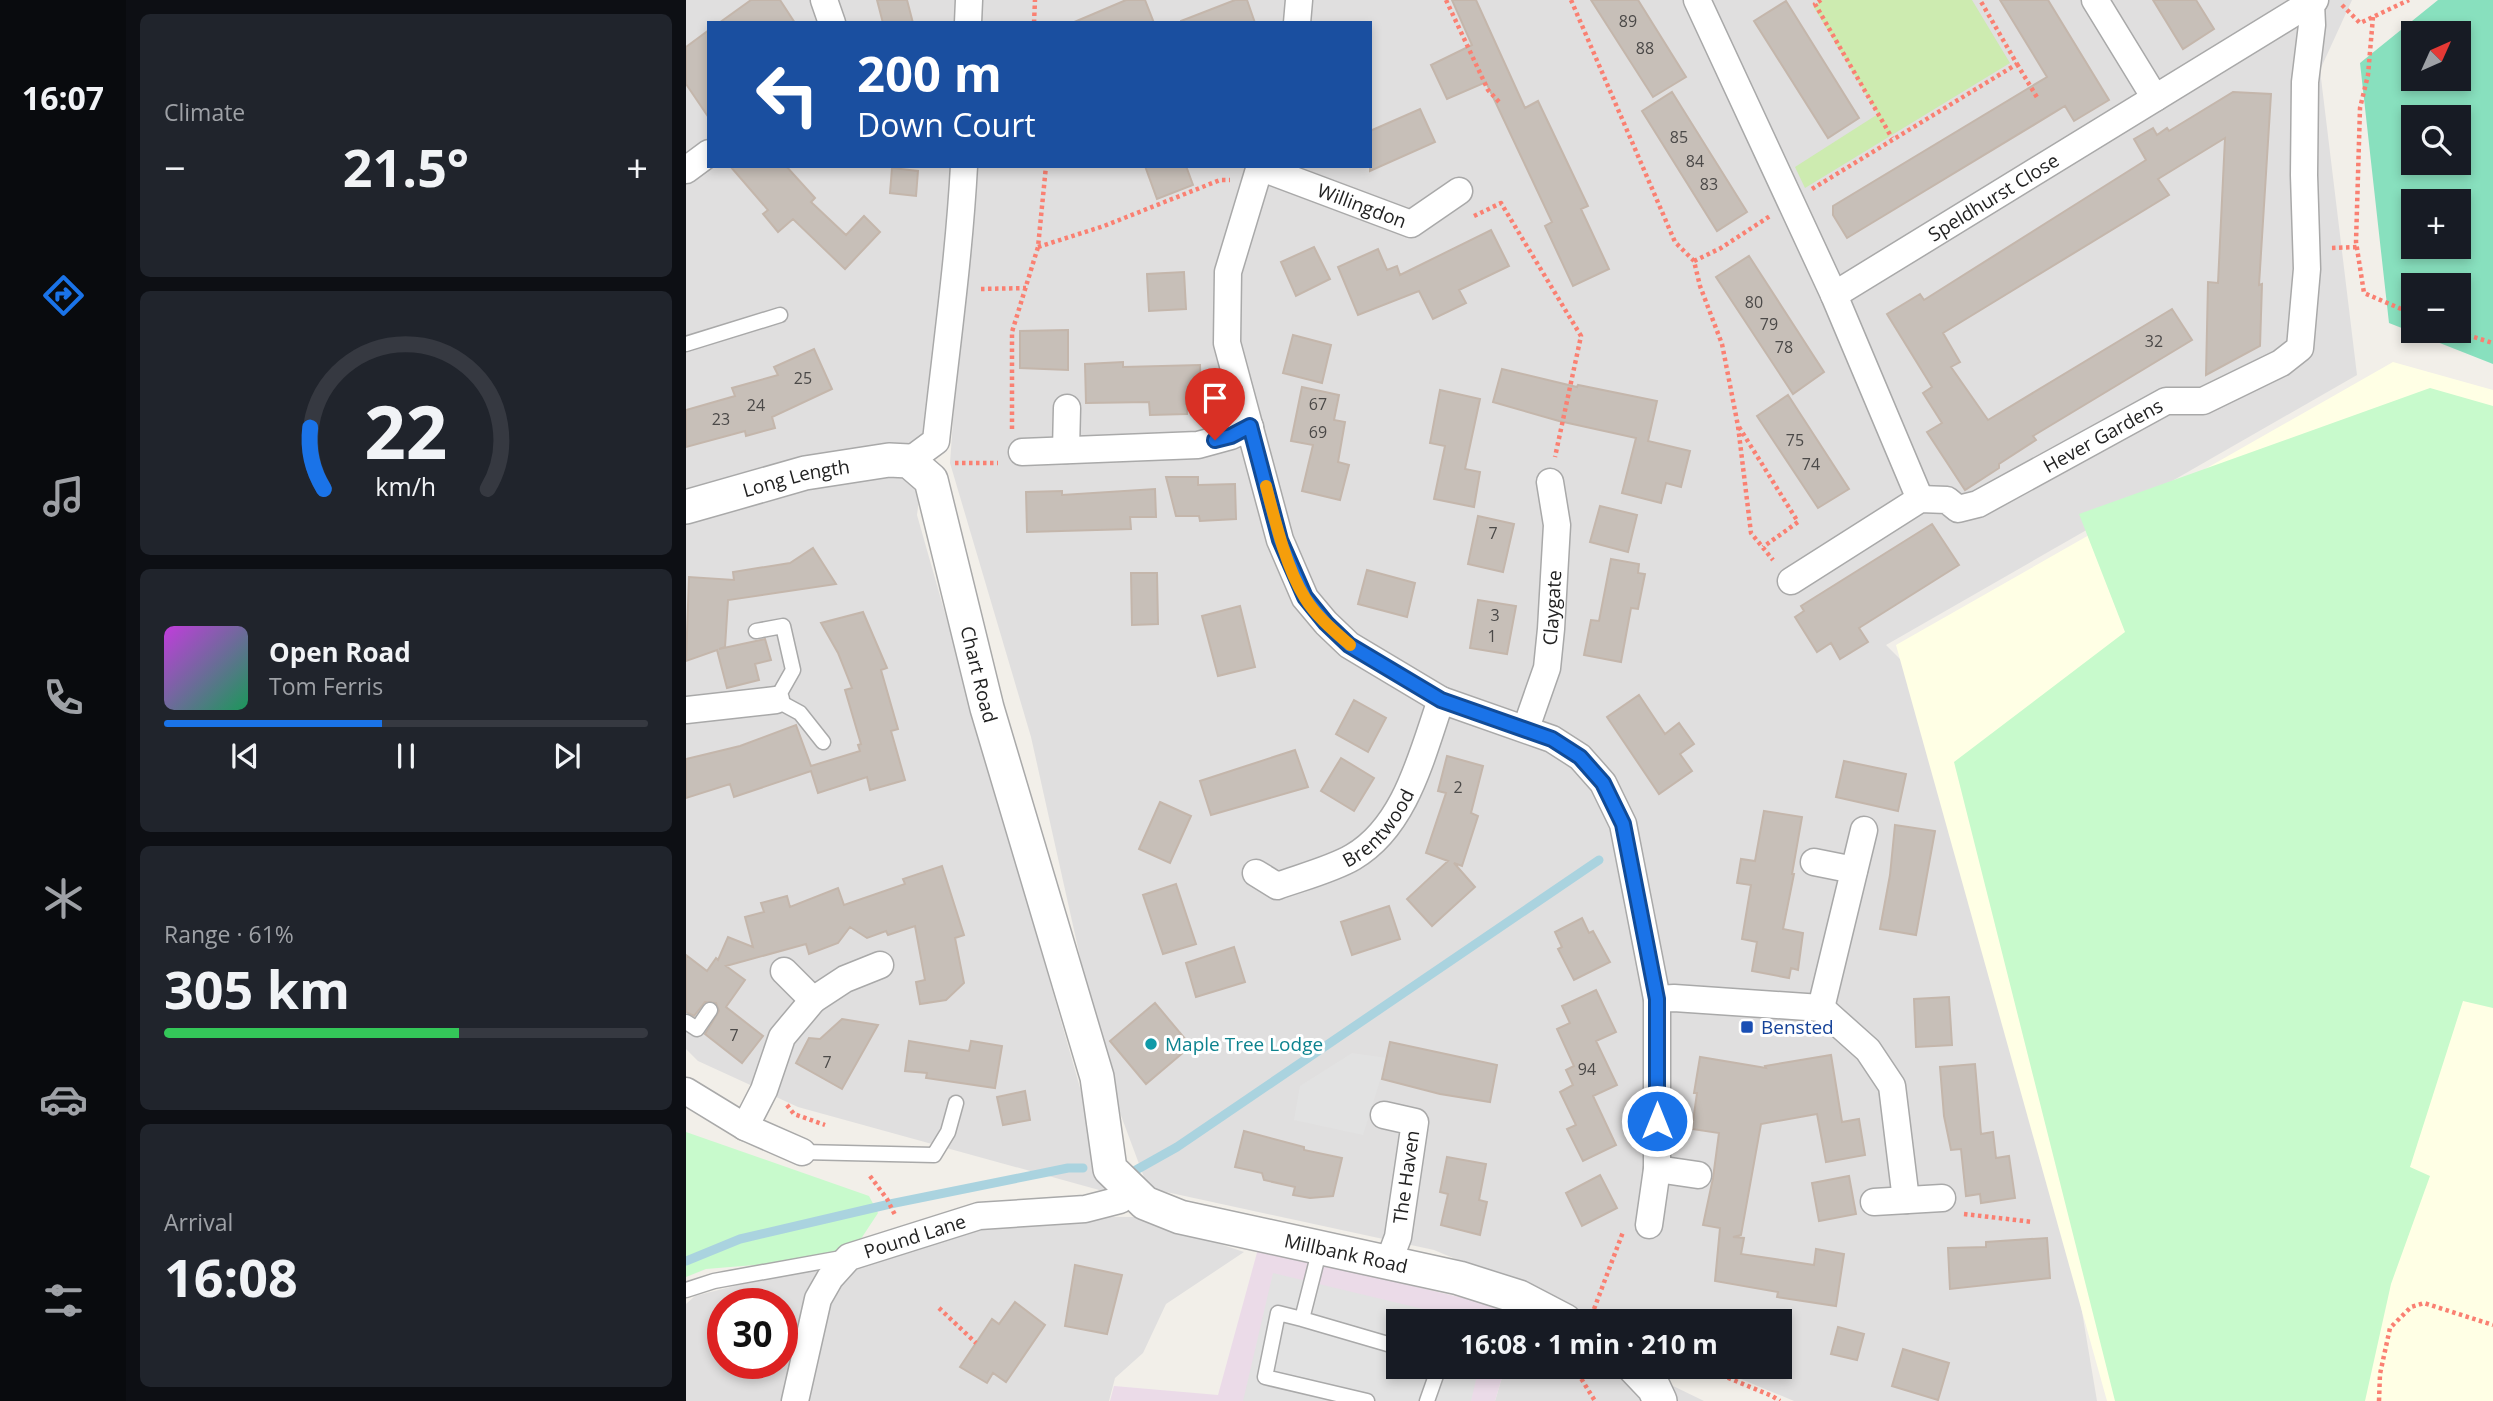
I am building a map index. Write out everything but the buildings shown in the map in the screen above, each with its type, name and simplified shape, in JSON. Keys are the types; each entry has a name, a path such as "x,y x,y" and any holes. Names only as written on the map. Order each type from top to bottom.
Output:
{"street":[{"path":"824,0 831,21"},
{"path":"968,21 969,0"},
{"path":"1297,21 1299,0"},
{"path":"1697,0 1834,295 1920,499 1791,581"},
{"path":"2095,0 2155,98"},
{"name":"Speldhurst Close","path":"1834,295 2155,98 2321,1"},
{"name":"Hever Gardens","path":"1920,499 1947,500 1958,509 1978,504 2166,401 2203,401 2281,363 2300,348 2307,269 2305,82 2312,25 2321,1"},
{"path":"686,170 707,154"},
{"path":"909,461 936,441 952,289 959,255 964,168"},
{"path":"1258,172 1228,272 1227,343 1280,540 1305,597 1349,645 1441,700 1526,728 1552,739 1580,757 1603,783 1623,824 1657,999 1657,1169 1649,1225"},
{"name":"Willingdon","path":"1258,172 1411,224 1459,191"},
{"path":"1066,450 1067,408"},
{"path":"1017,450 1198,445 1231,436 1250,426"},
{"name":"Long Length","path":"686,507 806,472 889,460 909,461"},
{"name":"Chart Road","path":"909,461 931,480 987,708 1097,1077 1110,1169 1129,1188"},
{"name":"Claygate","path":"1526,728 1548,667 1557,525 1550,482"},
{"path":"686,710 776,700"},
{"name":"Brentwood","path":"1256,873 1277,886 1353,857 1381,834 1401,804 1441,700"},
{"path":"1821,1008 1864,830"},
{"path":"1814,862 1854,870"},
{"path":"745,1127 764,1090 782,1037 813,1000 845,979 880,965"},
{"path":"784,971 813,1000"},
{"path":"1657,999 1821,1008 1868,1050 1892,1086 1906,1199"},
{"path":"686,1091 745,1127 802,1152"},
{"name":"The Haven","path":"1384,1115 1415,1122 1398,1237 1389,1261"},
{"path":"1657,1169 1698,1175"},
{"name":"Millbank Road","path":"1129,1188 1145,1203 1180,1217 1459,1278 1553,1309"},
{"name":"Pound Lane","path":"794,1401 818,1299 830,1278 849,1257 979,1216 1085,1209 1120,1200 1129,1188"},
{"path":"1874,1202 1942,1198"},
{"path":"1645,1379 1654,1388 1660,1401"}],"lane":[{"path":"686,345 780,315"},
{"path":"756,631 783,626 793,670 776,700 800,713 823,742"},
{"path":"686,1022 697,1029 710,1010"},
{"path":"802,1152 934,1155 948,1132 956,1103"},
{"path":"1302,1320 1320,1247"},
{"path":"686,1290 714,1281 849,1257"},
{"path":"1367,1401 1265,1377 1279,1313 1386,1344"},
{"path":"1427,1401 1435,1379"}],"path":[{"path":"1034,21 1035,0"},
{"path":"1446,0 1488,90 1500,103"},
{"path":"1571,0 1675,242 1695,261 1700,286 1721,344 1738,426 1751,533 1791,581"},
{"path":"1821,0 1815,4 1892,138 2017,64"},
{"path":"1980,0 2038,99"},
{"path":"2321,1 2360,23 2409,0"},
{"path":"2373,17 2368,75 2360,108 2356,242 2364,293 2401,309"},
{"path":"936,441 954,463 997,463 1013,469 1017,450 1013,332 1038,247 1046,168"},
{"path":"1038,247 1104,226 1220,180 1258,172"},
{"path":"1459,191 1468,219 1501,203 1581,336 1550,482"},
{"path":"952,289 1026,288"},
{"path":"2471,336 2493,342"},
{"path":"1738,426 1798,522 1763,547"},
{"path":"764,1090 784,1100 794,1114 825,1125"},
{"path":"878,1185 896,1217"},
{"path":"1590,1309 1598,1303 1628,1221 1649,1225"},
{"path":"2379,1401 2380,1374 2390,1328 2411,1307 2424,1303 2493,1325"},
{"path":"939,1308 976,1343"},
{"path":"1581,1379 1595,1401"},
{"path":"1731,1379 1780,1401"}],"shaded area":[{"path":"686,0 958,0 958,21 707,21 707,168 959,168 959,188 917,515 1110,1193 798,1107 698,1061 686,1049"},
{"path":"983,0 2352,0 2320,70 2357,375 1886,645 1929,688 2077,1282 2097,1401 1794,1401 1741,1379 1792,1379 1792,1309 1575,1309 1434,1250 1148,1188 1107,1078 1031,737 950,463 971,168 1372,168 1372,21 981,21"},
{"path":"2393,362 2493,390 2493,1401 2107,1401 1896,645"},
{"path":"1352,1053 1387,1058 1363,1135 1294,1120 1300,1086"},
{"path":"979,1216 1139,1217 1244,1252 1166,1304 1143,1353 1115,1378 1109,1401 686,1401 686,1304 695,1296 707,1293 707,1379 798,1379 798,1288 727,1288 849,1257"},
{"path":"1258,1249 1509,1309 1386,1309 1386,1379 1501,1379 1495,1401 1110,1401 1114,1386 1218,1395"},
{"path":"1273,1273 1423,1309 1386,1309 1386,1379 1476,1379 1471,1401 1243,1401"},
{"path":"1501,1379 1659,1379 1704,1401 1495,1401"}],"green space":[{"path":"1822,0 1972,0 2010,63 1805,188 1795,167 1878,114 1813,6"},
{"path":"2438,0 2493,0 2493,364 2440,343 2471,343 2471,273 2401,273 2401,328 2389,323 2360,63 2401,30 2401,91 2471,91 2471,21 2412,21"},
{"path":"2430,388 2493,406 2493,1008 2463,1001 2410,1167 2430,1176 2391,1284 2365,1401 2115,1401 1954,762 2125,632 2079,514"},
{"path":"686,1132 869,1196 878,1213 849,1257 706,1269 686,1277"}],"waterway":[{"path":"1136,1170 1177,1147 1599,860"},
{"path":"686,1261 740,1239 890,1204 1068,1168 1083,1168"}],"slow traffic":[{"path":"1266,486 1280,540 1305,597 1326,623 1350,645"}],"place":[{"name":"Bensted","path":"1747,1027"},
{"name":"Maple Tree Lodge","path":"1151,1044"}],"route":[{"path":"1215,440 1231,436 1250,426 1280,540 1305,597 1349,645 1441,700 1552,739 1580,757 1603,783 1623,824 1657,999 1657,1121"}]}
